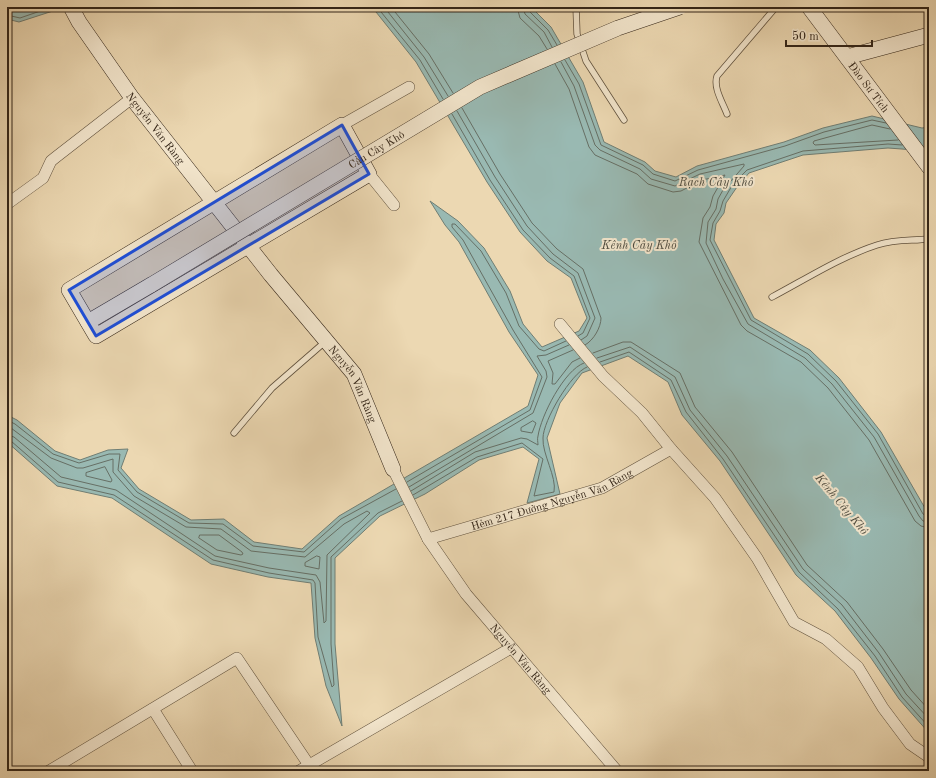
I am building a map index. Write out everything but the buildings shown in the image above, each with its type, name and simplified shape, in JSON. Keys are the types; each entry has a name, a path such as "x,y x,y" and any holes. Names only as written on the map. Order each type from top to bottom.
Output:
{"main road":[{"name":"Nguyễn Văn Ràng","path":"71,7 78,22 132,98 248,245 354,374 393,469"},
{"name":"Cầu Cây Khô","path":"88,322 480,87 618,28 680,7"},
{"name":"Đào Sư Tích","path":"809,7 929,167"},
{"path":"847,57 929,35"},
{"path":"342,126 369,174 96,336 69,290 342,126"}],"street":[{"path":"342,126 409,86"},
{"path":"7,204 43,178 51,161 132,98"},
{"path":"369,174 394,205"},
{"path":"560,324 603,376 642,413 671,449 715,498 757,558 794,622 826,639 858,667 883,708 910,744 929,757"},
{"name":"Hẻm 217 Đường Nguyễn Văn Ràng","path":"428,539 602,488 671,449"},
{"name":"Nguyễn Văn Ràng","path":"393,469 428,539 466,594 617,771"},
{"path":"299,771 311,768 511,648"},
{"path":"48,771 237,658 311,768"},
{"path":"153,709 192,771"}],"lane":[{"path":"576,7 577,34 586,61 624,120"},
{"path":"727,114 715,81 717,76 776,7"},
{"path":"772,297 820,271 877,246 909,239 929,239"},
{"path":"234,433 272,388 326,341"}],"highlighted area":[{"path":"342,125 369,174 96,336 69,290"}],"water":[{"path":"7,7 58,7 59,9 19,22 7,19"},
{"name":"Kênh Cây Khô","path":"372,7 531,7 551,27 583,82 604,142 645,162 655,171 676,177 697,166 784,142 823,128 872,116 922,128 929,127 929,151 888,148 803,155 749,173 726,203 724,213 716,224 714,240 754,318 810,350 839,378 881,432 929,515 929,733 899,699 871,658 835,611 796,575 720,461 682,415 668,382 628,356 582,373 560,403 547,438 560,494 527,503 539,459 523,447 479,460 425,494 380,516 335,558 335,644 342,726 326,686 315,638 311,583 268,577 211,564 112,498 57,486 7,442 7,415 17,420 55,451 80,460 108,450 128,449 121,468 139,489 191,520 224,519 254,542 302,549 339,516 528,406 538,375 509,332 459,242 445,225 430,201 458,221 484,248 510,291 523,324 542,347 579,331 587,318 571,278 547,261 520,232 487,182 416,62"}],"water label":[{"name":"Rạch Cây Khô","path":"716,182"}]}
